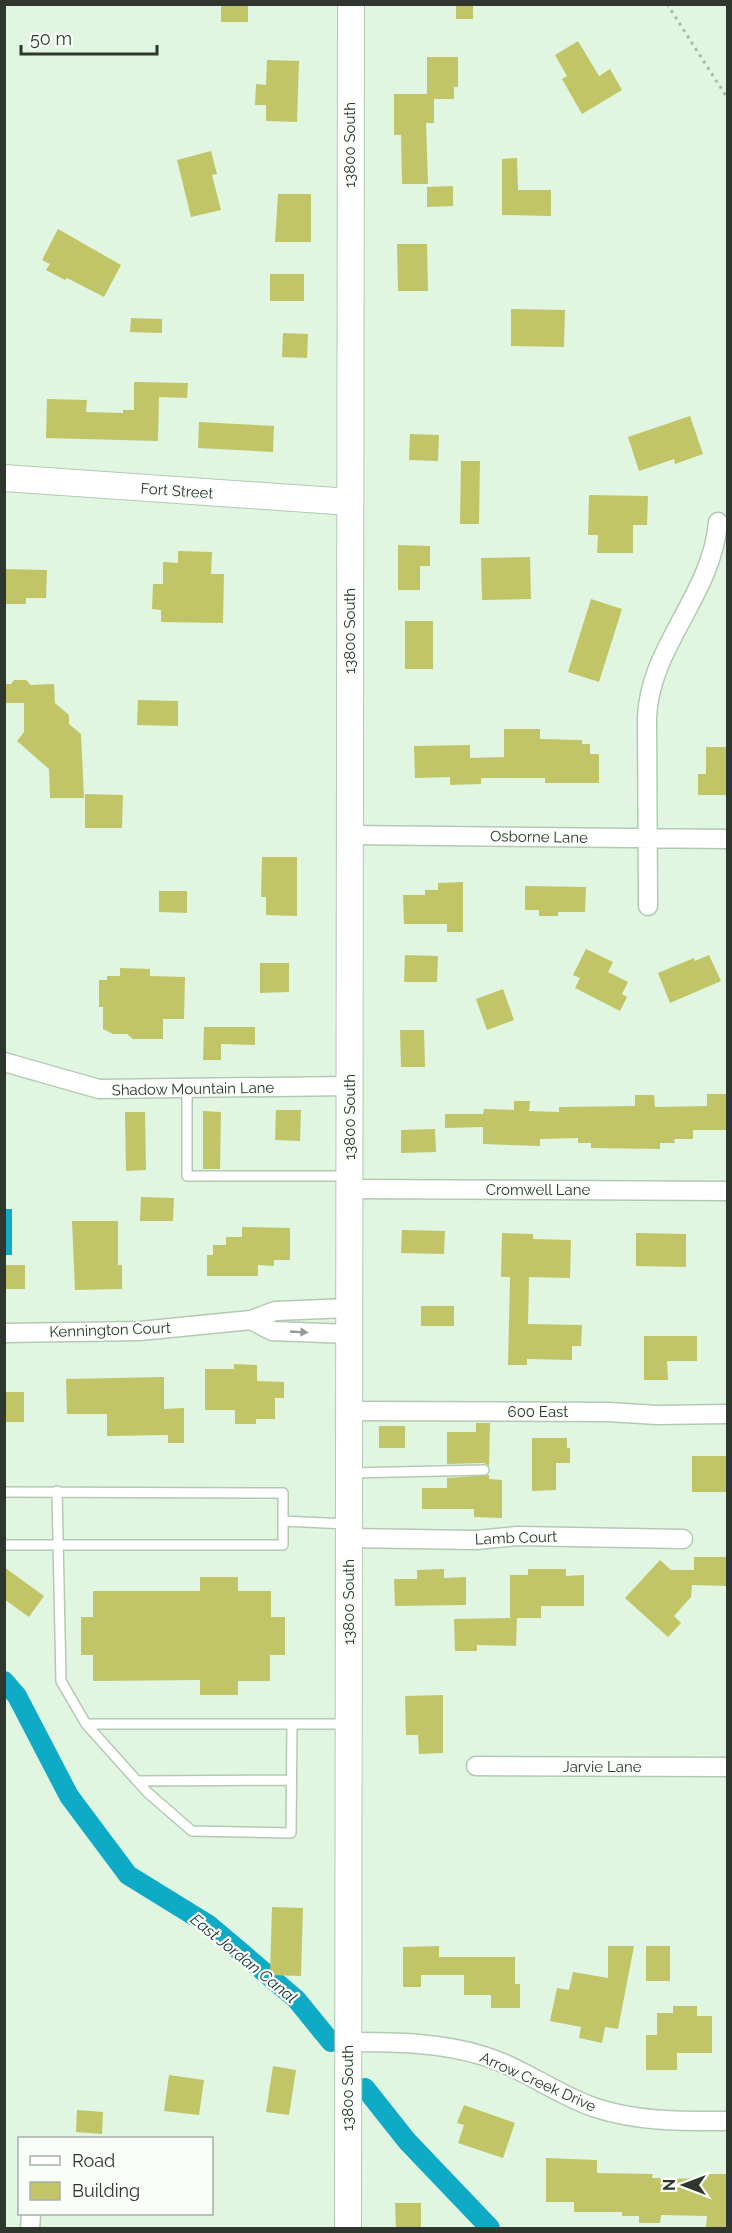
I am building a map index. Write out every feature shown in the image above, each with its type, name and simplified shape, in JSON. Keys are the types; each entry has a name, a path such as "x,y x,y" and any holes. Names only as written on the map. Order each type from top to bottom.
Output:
{"main road":[{"name":"13800 South","path":"348,2229 351,4"},
{"name":"Fort Street","path":"4,478 350,502"}],"street":[{"path":"648,906 647,717 650,689 661,662 708,571 716,546 718,522"},
{"name":"Osborne Lane","path":"350,835 728,839"},
{"name":"Shadow Mountain Lane","path":"4,1062 99,1089 187,1090 350,1086"},
{"name":"Cromwell Lane","path":"350,1183 728,1191"},
{"name":"Kennington Court","path":"4,1333 117,1333 251,1320 276,1311 350,1308"},
{"name":"Kennington Court","path":"251,1320 272,1331 349,1334"},
{"name":"600 East","path":"349,1412 728,1414"},
{"name":"Lamb Court","path":"349,1531 476,1540 518,1536 683,1539"},
{"name":"Jarvie Lane","path":"476,1766 728,1767"},
{"name":"Arrow Creek Drive","path":"348,2042 418,2044 477,2054 507,2065 596,2108 618,2114 671,2121 728,2121"}],"lane":[{"path":"187,1090 187,1176 350,1183"},
{"path":"349,1473 484,1470"},
{"path":"57,1491 61,1681 86,1724 137,1780 192,1832 291,1833 292,1725"},
{"path":"4,1492 283,1493 283,1545 4,1545"},
{"path":"283,1521 349,1531"},
{"path":"86,1724 349,1725"},
{"path":"137,1780 291,1780"}],"path":[{"path":"667,4 728,99"}],"water":[{"path":"5,1209 12,1209 12,1255 5,1255"}],"building":[{"path":"221,4 248,4 248,22 221,22"},
{"path":"456,4 473,4 473,19 456,19"},
{"path":"578,41 599,76 610,69 622,90 582,114 562,79 567,76 555,55"},
{"path":"427,57 458,57 458,87 454,87 454,99 434,99 434,123 426,123 428,184 402,184 401,135 394,135 394,94 427,94"},
{"path":"267,60 299,61 297,122 266,121 266,105 255,105 256,84 266,85"},
{"path":"211,151 217,174 212,175 221,210 191,217 177,160"},
{"path":"517,158 518,190 551,190 551,216 502,215 502,159"},
{"path":"453,186 453,206 427,207 427,187"},
{"path":"278,194 311,194 311,242 275,242"},
{"path":"58,229 121,265 104,297 46,270 50,264 42,260"},
{"path":"397,244 427,244 428,291 398,291"},
{"path":"270,274 304,274 304,301 270,301"},
{"path":"511,309 565,310 564,347 511,346"},
{"path":"131,318 162,319 162,333 130,332"},
{"path":"283,333 308,334 307,358 282,357"},
{"path":"134,382 188,383 187,398 159,397 158,441 46,438 47,399 87,400 86,412 123,413 123,410 134,410"},
{"path":"690,416 703,454 675,464 674,459 639,471 628,437"},
{"path":"199,422 274,426 273,452 198,448"},
{"path":"410,434 439,435 438,461 409,460"},
{"path":"461,461 480,461 479,524 460,524"},
{"path":"589,495 648,496 647,525 633,525 633,553 597,553 598,535 588,535"},
{"path":"398,545 430,546 430,566 420,566 420,590 398,590"},
{"path":"178,551 212,552 211,574 224,574 223,623 161,622 161,610 152,609 153,584 163,584 163,562 178,563"},
{"path":"530,557 531,599 482,600 481,558"},
{"path":"4,569 47,570 46,598 26,598 26,604 4,604"},
{"path":"591,599 622,609 599,682 568,672"},
{"path":"405,621 433,621 433,669 405,669"},
{"path":"14,680 26,680 31,685 54,684 55,703 69,715 69,724 81,734 84,798 50,798 49,769 17,741 24,732 24,703 4,703 4,684 11,684"},
{"path":"138,700 178,701 178,726 137,725"},
{"path":"504,729 540,729 540,739 582,740 582,744 590,744 590,754 599,754 599,783 545,783 545,778 481,778 481,784 450,785 450,777 415,778 414,746 470,745 470,758 504,757"},
{"path":"706,747 728,747 728,795 698,795 698,774 706,774"},
{"path":"85,794 123,795 122,828 85,828"},
{"path":"262,857 297,857 297,916 266,915 266,897 261,897"},
{"path":"463,882 463,932 447,932 447,924 404,924 403,895 425,895 425,890 438,890 438,883"},
{"path":"525,886 586,887 585,912 558,912 558,916 539,916 539,910 525,910"},
{"path":"159,891 187,891 187,913 159,912"},
{"path":"586,949 613,962 608,972 628,982 622,994 627,997 620,1011 575,988 580,978 573,975"},
{"path":"405,955 438,956 437,982 404,982"},
{"path":"709,955 721,981 670,1003 658,973 694,958 695,961"},
{"path":"260,963 289,963 289,992 260,993"},
{"path":"120,968 150,969 150,976 185,977 184,1019 163,1019 163,1039 133,1039 127,1034 113,1034 103,1029 103,1007 99,1007 99,980 107,980 107,976 120,976"},
{"path":"503,989 514,1020 487,1030 476,999"},
{"path":"204,1027 255,1027 255,1045 221,1044 221,1060 203,1060"},
{"path":"400,1030 424,1030 425,1067 401,1067"},
{"path":"707,1094 728,1094 728,1130 693,1130 693,1139 674,1139 675,1143 660,1143 660,1149 591,1148 591,1143 578,1143 578,1138 540,1139 540,1146 483,1144 483,1127 445,1128 445,1114 483,1114 484,1109 514,1110 514,1101 530,1101 529,1111 559,1112 559,1107 635,1106 635,1095 654,1095 655,1107 707,1106"},
{"path":"276,1110 301,1110 300,1141 275,1140"},
{"path":"203,1111 221,1112 220,1169 203,1169"},
{"path":"125,1112 145,1112 146,1170 126,1171"},
{"path":"435,1129 436,1152 401,1153 401,1130"},
{"path":"141,1197 174,1198 173,1221 140,1221"},
{"path":"72,1221 118,1221 118,1265 122,1265 122,1289 75,1290"},
{"path":"242,1227 290,1228 290,1260 274,1260 274,1266 258,1265 258,1276 207,1276 207,1255 213,1255 213,1245 226,1245 226,1237 242,1237"},
{"path":"402,1230 445,1231 444,1254 401,1253"},
{"path":"502,1233 533,1234 533,1239 571,1240 570,1278 529,1277 528,1324 582,1325 581,1346 572,1346 572,1360 527,1359 527,1365 508,1365 510,1277 501,1277"},
{"path":"636,1233 686,1234 686,1267 636,1266"},
{"path":"4,1265 25,1265 25,1289 4,1289"},
{"path":"421,1306 454,1306 454,1326 421,1326"},
{"path":"644,1336 697,1336 697,1361 667,1361 668,1380 644,1380"},
{"path":"234,1364 257,1365 257,1381 284,1382 284,1398 275,1398 275,1419 256,1419 256,1424 235,1424 235,1410 205,1410 205,1369 234,1369"},
{"path":"164,1377 164,1409 184,1408 184,1443 168,1443 168,1435 107,1436 107,1414 67,1414 66,1379"},
{"path":"4,1392 24,1392 24,1422 4,1422"},
{"path":"476,1423 490,1423 489,1466 484,1463 447,1464 447,1432 476,1432"},
{"path":"379,1426 405,1426 405,1448 379,1448"},
{"path":"532,1438 567,1438 570,1463 556,1463 556,1490 532,1491"},
{"path":"692,1456 728,1456 728,1492 692,1492"},
{"path":"489,1475 489,1479 502,1480 502,1518 474,1517 474,1509 422,1509 422,1488 447,1488 447,1478"},
{"path":"694,1557 728,1557 728,1586 692,1585 691,1597 674,1616 681,1623 668,1637 625,1598 660,1560 671,1570 694,1570"},
{"path":"4,1567 44,1596 29,1617 4,1599"},
{"path":"444,1569 444,1578 466,1577 466,1605 395,1606 394,1579 417,1579 417,1570"},
{"path":"528,1569 566,1569 566,1576 584,1575 584,1606 541,1606 541,1618 510,1618 510,1575 528,1575"},
{"path":"200,1577 238,1577 238,1591 271,1591 271,1617 285,1617 285,1655 270,1655 270,1681 238,1681 238,1695 200,1695 200,1680 93,1681 93,1655 81,1655 81,1617 93,1617 93,1591 200,1591"},
{"path":"517,1618 516,1646 477,1645 477,1651 455,1651 454,1619"},
{"path":"443,1695 443,1753 419,1754 418,1735 406,1735 405,1696"},
{"path":"272,1907 303,1908 301,1976 270,1975"},
{"path":"439,1946 439,1957 515,1957 515,1984 520,1984 520,2008 491,2008 491,1995 464,1995 464,1975 421,1975 421,1987 403,1987 403,1947"},
{"path":"608,1946 634,1946 618,2029 605,2027 602,2043 579,2038 581,2027 550,2021 557,1988 569,1990 573,1972 608,1978"},
{"path":"646,1946 670,1946 670,1981 646,1981"},
{"path":"673,2006 697,2006 697,2016 712,2016 712,2053 677,2053 677,2070 646,2070 646,2035 657,2035 657,2013 673,2013"},
{"path":"273,2066 296,2070 289,2115 266,2112"},
{"path":"169,2075 204,2080 199,2115 164,2111"},
{"path":"464,2105 515,2123 503,2158 458,2143 464,2125 457,2123"},
{"path":"77,2110 103,2112 102,2134 76,2132"},
{"path":"546,2158 597,2160 597,2173 653,2174 652,2178 707,2179 707,2174 728,2174 728,2228 706,2228 707,2216 661,2215 660,2223 639,2223 639,2216 622,2216 622,2212 574,2212 574,2202 546,2202"},
{"path":"395,2203 421,2203 421,2229 396,2229"}],"waterway":[{"name":"East Jordan Canal","path":"4,1681 17,1696 69,1796 128,1875 209,1925 296,1999 331,2042"},
{"name":"East Jordan Canal","path":"365,2088 407,2141 490,2228"}]}
